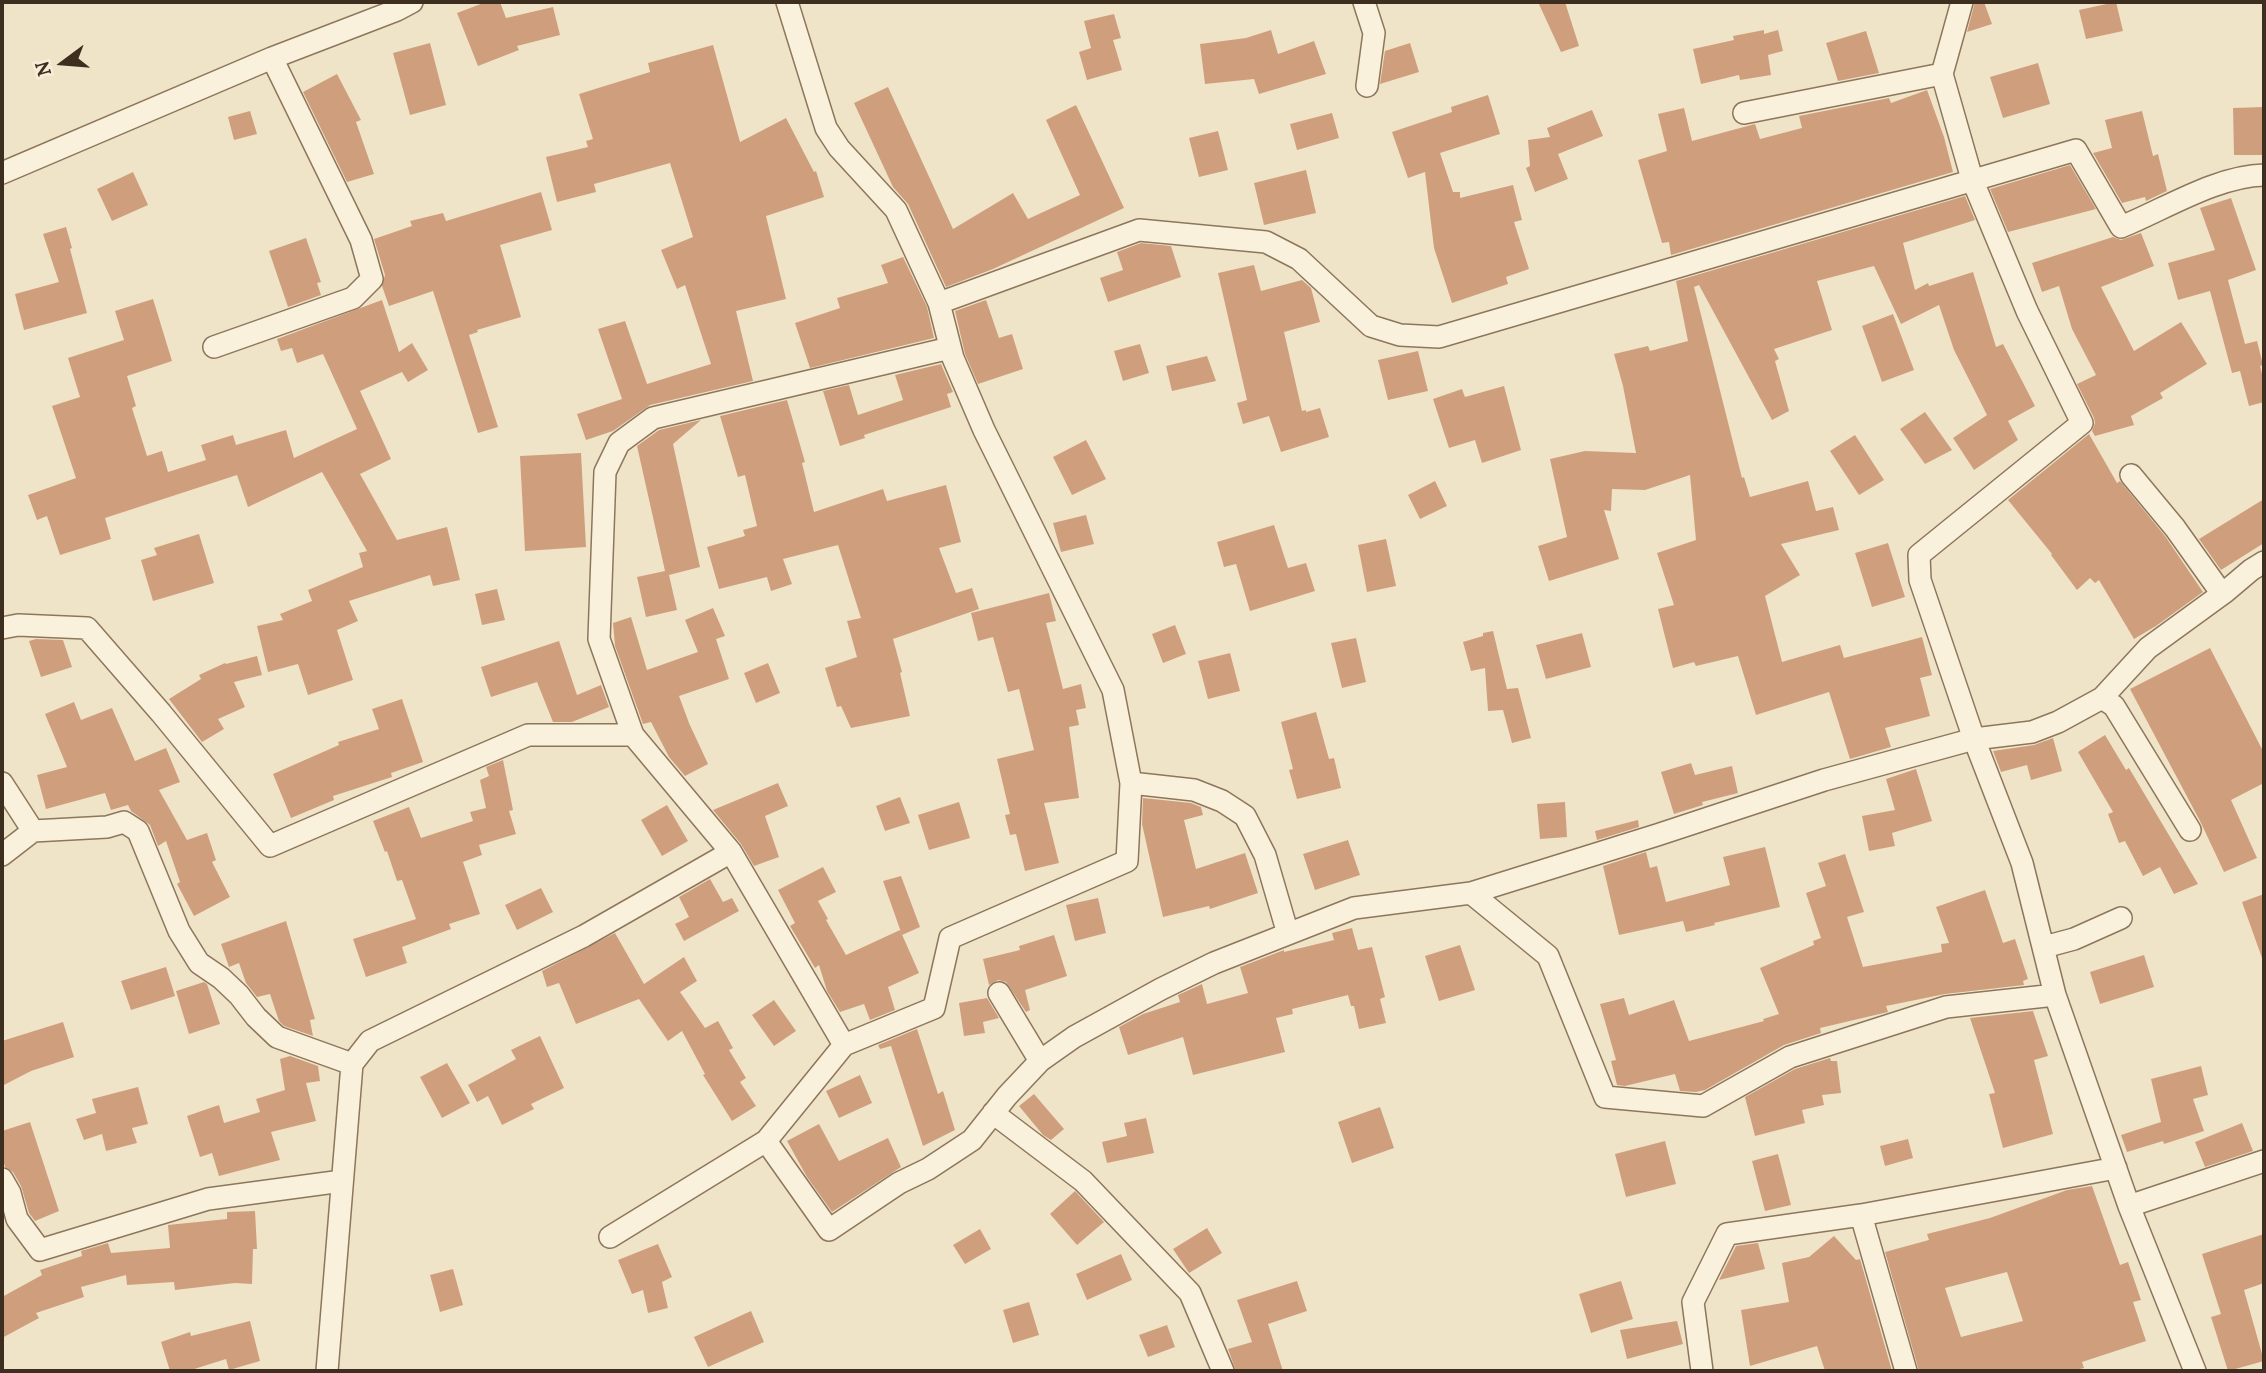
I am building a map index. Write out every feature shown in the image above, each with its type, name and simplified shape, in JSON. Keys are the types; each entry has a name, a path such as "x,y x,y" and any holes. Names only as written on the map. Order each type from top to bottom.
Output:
{"street":[{"path":"2,173 272,58 412,2"},
{"path":"610,1237 766,1141 844,1045 934,1008 950,938 1127,861 1131,783 1113,690 984,430 950,348 939,303 896,210 839,148 826,128 787,2"},
{"path":"1364,2 1374,33 1367,86"},
{"path":"1962,2 1942,74 1972,178 2028,311 2082,423 1919,555 1920,580 1974,738 2022,863 2055,995 2129,1206 2195,1371"},
{"path":"214,347 353,298 372,279 360,240 272,58"},
{"path":"1744,113 1942,74"},
{"path":"939,303 1139,230 1266,242 1300,259 1371,326 1400,335 1439,337 1972,178 2076,150 2121,227 2226,182 2264,175"},
{"path":"844,1045 732,852 633,735 599,639 605,472 619,443 653,418 950,348"},
{"path":"2131,475 2175,528 2222,594"},
{"path":"766,1141 829,1230 972,1140 1040,1061 1074,1037 1214,963 1353,908 1471,893 1824,780 1974,738 2032,732 2058,722 2102,698 2148,648 2264,562"},
{"path":"2,628 18,625 86,628 161,713 270,846 528,734 633,735"},
{"path":"2102,698 2114,706 2190,830"},
{"path":"2,783 33,831"},
{"path":"1131,783 1194,790 1222,801 1245,816 1265,855 1288,934"},
{"path":"2,855 33,831 107,827 124,822 138,831 179,931 199,963 239,995 256,1017 277,1037 352,1064"},
{"path":"327,1371 352,1064 370,1041 584,936 732,852"},
{"path":"1471,893 1548,956 1605,1097 1703,1106 1790,1056 1946,1007 2055,995"},
{"path":"2043,947 2074,939 2121,918"},
{"path":"999,993 1040,1061"},
{"path":"993,1114 1083,1181 1190,1293 1223,1371"},
{"path":"2129,1206 2264,1161"},
{"path":"1702,1371 1693,1303 1727,1234 1861,1215 2116,1168"},
{"path":"2,1179 10,1192 17,1219 40,1250 208,1199 342,1181"},
{"path":"1861,1215 1906,1371"}],"building":[{"path":"486,2 500,2 506,18 553,7 560,35 517,46 519,50 478,66 457,13"},
{"path":"1538,2 1565,2 1579,46 1561,52"},
{"path":"1975,2 1984,2 1992,24 1967,32"},
{"path":"2116,2 2123,31 2086,39 2079,10"},
{"path":"1114,14 1121,38 1113,40 1122,70 1087,80 1079,52 1091,48 1084,21"},
{"path":"1271,30 1278,54 1314,41 1326,74 1259,94 1254,79 1205,84 1200,44 1246,38"},
{"path":"1764,30 1764,34 1778,30 1783,51 1768,55 1771,75 1740,80 1739,75 1701,84 1693,49 1734,40 1733,36"},
{"path":"1866,31 1879,73 1838,81 1826,43"},
{"path":"430,43 446,105 410,115 393,53"},
{"path":"1410,43 1419,72 1380,84 1385,51"},
{"path":"713,45 740,142 786,118 814,172 816,171 824,197 766,216 786,299 736,311 753,381 650,405 613,431 586,440 577,414 622,399 598,329 625,321 647,384 711,364 685,285 677,289 661,250 693,237 670,163 594,184 596,192 557,202 546,157 588,147 586,141 593,139 579,94 650,72 648,63"},
{"path":"2038,63 2050,104 2003,118 1990,77"},
{"path":"337,74 361,120 356,122 374,174 347,182 303,92"},
{"path":"888,87 953,229 1013,193 1028,219 1080,195 1046,120 1076,105 1124,208 993,269 946,287 908,204 893,187 854,103"},
{"path":"1927,90 1953,172 1671,255 1669,242 1662,243 1638,160 1667,151 1658,114 1684,108 1692,141 1755,124 1760,139 1802,128 1799,116 1889,98 1891,103"},
{"path":"1488,95 1500,134 1440,153 1453,192 1460,192 1460,198 1513,185 1522,220 1514,222 1529,269 1506,277 1508,284 1452,303 1434,248 1425,172 1408,178 1392,132 1452,112 1451,107"},
{"path":"2264,107 2264,155 2234,155 2233,108"},
{"path":"1592,110 1603,136 1558,154 1568,179 1535,192 1526,168 1530,166 1528,140 1550,137 1547,128"},
{"path":"250,111 257,134 234,140 228,117"},
{"path":"2142,111 2153,156 2158,154 2167,191 2146,201 2145,197 2122,203 2093,153 2112,148 2105,120"},
{"path":"1332,113 1339,138 1297,150 1290,124"},
{"path":"1218,131 1228,170 1199,177 1189,138"},
{"path":"2070,165 2096,209 2008,232 1990,189"},
{"path":"1306,170 1316,213 1264,225 1254,183"},
{"path":"133,172 148,205 112,221 97,189"},
{"path":"541,192 552,230 500,245 521,317 477,330 478,332 469,335 498,427 478,433 433,291 389,306 382,286 385,275 374,239 412,226 410,221 443,213 446,221"},
{"path":"1965,196 1975,220 1903,243 1915,290 1928,283 1929,286 1973,272 1996,347 2003,344 2035,406 2008,421 2018,440 1974,470 1953,438 1987,415 1954,350 1939,305 1901,324 1874,266 1817,281 1832,330 1774,349 1779,359 1775,361 1789,411 1772,420 1699,285 1694,287 1742,478 1744,477 1750,497 1808,481 1816,511 1833,507 1839,530 1781,544 1800,575 1765,596 1782,662 1840,645 1844,658 1922,637 1932,675 1920,678 1930,716 1885,728 1891,747 1850,759 1829,692 1756,715 1738,656 1696,666 1694,662 1673,668 1658,609 1674,605 1657,553 1696,540 1690,475 1645,490 1612,489 1611,511 1604,510 1619,559 1549,581 1538,546 1567,537 1550,459 1585,451 1636,453 1614,354 1648,346 1650,351 1688,341 1676,281"},
{"path":"2231,198 2256,270 2228,280 2245,344 2257,341 2263,365 2260,366 2264,382 2264,402 2249,406 2240,371 2232,373 2210,291 2178,300 2168,263 2215,250 2200,208"},
{"path":"66,227 87,313 24,330 15,294 59,282 43,234"},
{"path":"2141,233 2154,266 2101,287 2134,351 2181,322 2207,364 2160,393 2163,398 2131,416 2134,425 2095,436 2092,431 2094,418 2077,384 2096,375 2072,329 2059,286 2042,292 2032,263 2113,237 2121,240"},
{"path":"306,238 321,282 317,283 321,295 288,307 269,251"},
{"path":"1141,243 1171,246 1181,277 1108,302 1100,278 1123,270 1117,252"},
{"path":"903,257 927,307 934,338 810,368 795,323 840,308 837,298 888,283 881,265"},
{"path":"1254,265 1261,291 1302,280 1311,288 1320,322 1284,332 1302,411 1320,408 1329,437 1281,452 1269,416 1243,424 1237,403 1247,400 1218,273"},
{"path":"153,299 172,361 127,376 136,406 132,408 147,456 162,451 168,472 206,460 201,445 233,435 236,445 286,430 294,458 357,429 323,354 297,363 292,348 281,351 277,339 382,300 399,352 412,343 428,370 408,382 402,372 360,391 391,459 360,474 397,540 447,527 460,580 433,586 430,575 349,601 358,621 337,630 353,680 308,695 298,664 268,672 257,626 283,620 280,614 312,601 308,590 363,567 359,553 367,551 322,472 248,507 237,475 105,518 111,539 60,555 47,516 37,520 28,495 76,478 52,406 80,397 68,358 124,340 115,311"},
{"path":"986,300 999,338 1012,334 1023,369 978,384 965,354 955,311"},
{"path":"1893,314 1914,370 1882,382 1862,326"},
{"path":"1140,344 1149,373 1123,381 1114,351"},
{"path":"1418,351 1428,391 1388,400 1378,360"},
{"path":"1207,356 1216,381 1172,391 1166,366"},
{"path":"941,364 953,392 947,394 951,407 864,435 865,438 840,446 823,391 849,385 858,415 903,400 895,375"},
{"path":"1504,386 1521,450 1482,463 1475,440 1449,448 1433,399 1462,389 1465,397"},
{"path":"787,400 805,462 802,463 814,512 883,489 887,501 946,485 961,542 939,548 956,593 972,588 979,609 893,639 910,716 851,728 841,706 837,707 825,668 857,657 847,621 861,618 838,545 783,559 792,584 771,591 767,577 719,589 707,547 745,536 743,530 757,526 745,475 738,477 720,416"},
{"path":"1925,412 1952,450 1925,464 1900,429"},
{"path":"701,420 673,444 700,567 669,575 677,610 646,617 637,577 665,571 637,446 659,430"},
{"path":"2089,434 2117,483 2120,481 2165,536 2203,592 2134,639 2099,580 2095,583 2090,578 2077,590 2008,500"},
{"path":"1855,435 1884,480 1859,495 1830,451"},
{"path":"1086,440 1106,479 1072,495 1053,457"},
{"path":"581,453 586,547 525,551 520,456"},
{"path":"1435,481 1447,506 1420,519 1408,495"},
{"path":"2264,499 2264,543 2221,570 2199,539"},
{"path":"1086,515 1094,544 1061,552 1053,523"},
{"path":"1274,525 1288,568 1306,563 1315,591 1250,611 1236,564 1224,567 1217,542"},
{"path":"199,534 214,583 153,601 141,560 157,555 154,548"},
{"path":"1386,539 1396,586 1367,592 1358,545"},
{"path":"1888,543 1905,597 1872,607 1855,553"},
{"path":"497,589 505,620 482,625 475,594"},
{"path":"1049,593 1056,621 1046,623 1063,689 1081,684 1086,708 1076,710 1079,725 1069,727 1079,798 1044,803 1059,863 1025,871 1016,834 1010,835 1005,815 1010,814 997,759 1034,750 1019,689 1008,692 993,637 978,641 971,613"},
{"path":"713,608 725,636 716,639 729,679 679,696 708,764 685,776 669,757 651,722 643,724 615,646 613,623 631,617 647,670 698,652 685,620"},
{"path":"1175,625 1186,654 1163,663 1152,634"},
{"path":"1493,631 1507,689 1518,688 1531,738 1512,743 1503,710 1488,711 1485,668 1471,671 1463,642"},
{"path":"1582,633 1591,667 1546,679 1536,645"},
{"path":"1356,638 1366,682 1342,688 1331,643"},
{"path":"63,640 72,667 41,677 29,641"},
{"path":"559,641 577,695 601,685 609,707 572,722 553,722 537,682 491,697 481,667"},
{"path":"2210,648 2264,753 2264,783 2231,800 2257,858 2224,872 2130,689"},
{"path":"1230,653 1240,691 1208,699 1198,661"},
{"path":"257,656 262,675 234,682 245,707 218,719 224,729 202,742 169,699 201,679 199,675 225,663"},
{"path":"768,663 780,693 756,703 744,673"},
{"path":"402,699 423,762 391,773 392,777 333,796 334,800 291,818 273,774 339,745 338,742 379,729 372,709"},
{"path":"74,702 81,720 112,708 135,761 166,748 180,782 159,790 187,840 207,833 216,860 212,862 230,897 194,916 177,884 180,882 166,841 158,846 150,825 131,811 128,805 111,810 105,793 46,809 37,775 67,767 45,714"},
{"path":"1316,712 1329,759 1334,758 1341,788 1297,799 1289,770 1293,769 1281,722"},
{"path":"2105,735 2126,770 2129,768 2198,884 2174,894 2160,867 2143,876 2125,841 2119,843 2108,814 2113,812 2078,752"},
{"path":"2053,738 2062,771 2031,780 2027,765 2001,772 1993,751 2034,745"},
{"path":"503,760 513,810 509,811 516,834 479,845 482,855 463,862 480,914 449,924 451,929 402,947 407,963 366,977 353,939 416,919 402,880 397,881 373,821 409,807 421,838 473,821 470,812 486,808 480,780 489,776 486,767"},
{"path":"1691,763 1695,775 1732,766 1738,793 1702,802 1703,805 1674,814 1661,772"},
{"path":"1916,769 1932,821 1892,833 1895,846 1869,851 1862,816 1895,810 1886,779"},
{"path":"778,783 788,806 765,816 779,857 754,866 741,844 713,810"},
{"path":"900,797 910,823 885,831 876,806"},
{"path":"1143,798 1191,803 1201,807 1203,815 1184,820 1196,869 1245,853 1258,893 1210,909 1209,906 1163,917 1142,824"},
{"path":"959,802 970,838 929,850 918,815"},
{"path":"1565,802 1567,837 1540,839 1537,804"},
{"path":"667,805 688,841 662,856 641,820"},
{"path":"1638,820 1639,827 1597,840 1595,831"},
{"path":"1348,840 1360,875 1315,890 1303,854"},
{"path":"1765,847 1780,907 1686,932 1683,921 1619,935 1603,866 1646,852 1650,868 1657,866 1666,902 1730,885 1723,857"},
{"path":"1845,854 1864,912 1847,917 1863,967 1942,952 1941,944 1949,943 1936,907 1985,890 2003,943 2015,939 2028,979 2023,981 2024,985 1945,994 1886,1006 1888,1012 1820,1028 1821,1033 1784,1045 1705,1090 1680,1091 1675,1074 1625,1086 1617,1085 1611,1061 1616,1060 1600,1004 1624,998 1629,1015 1674,1000 1689,1041 1764,1021 1763,1019 1779,1014 1760,968 1814,945 1813,941 1821,938 1806,893 1826,886 1818,863"},
{"path":"823,867 836,892 818,901 846,955 900,930 919,973 888,987 895,1010 870,1020 864,1004 840,1012 827,991 819,965 815,968 790,926 795,923 778,890"},
{"path":"901,876 920,927 902,935 883,881"},
{"path":"710,879 723,902 732,898 739,911 684,941 675,924 689,917 679,897"},
{"path":"541,888 553,912 517,930 505,905"},
{"path":"2264,894 2264,957 2262,958 2242,902"},
{"path":"1098,898 1106,933 1075,941 1066,905"},
{"path":"286,921 315,1019 310,1020 313,1036 284,1026 279,1021 270,994 257,997 246,983 239,963 229,967 221,944"},
{"path":"1352,928 1358,950 1372,947 1385,997 1380,999 1386,1023 1359,1029 1354,1006 1351,1006 1348,995 1292,1009 1293,1014 1276,1018 1285,1052 1193,1075 1183,1037 1128,1055 1119,1027 1143,1014 1180,1002 1178,995 1202,984 1207,1004 1248,993 1240,967 1284,950 1334,940 1332,933"},
{"path":"615,933 644,984 684,957 697,981 680,992 705,1028 718,1021 733,1048 729,1050 746,1078 740,1082 756,1106 732,1121 703,1075 705,1074 682,1031 668,1041 639,999 576,1024 559,983 547,987 542,971"},
{"path":"1054,935 1067,976 1025,990 1030,1010 1026,1012 1006,982 998,980 989,985 983,959 1020,950 1019,946"},
{"path":"1460,945 1475,990 1439,1001 1425,956"},
{"path":"2144,955 2154,987 2100,1004 2090,972"},
{"path":"166,967 175,996 131,1010 121,981"},
{"path":"204,982 220,1024 189,1034 176,991"},
{"path":"987,998 999,1018 983,1022 985,1033 964,1036 959,1003"},
{"path":"774,1000 796,1031 774,1046 752,1015"},
{"path":"2033,1011 2048,1056 2034,1060 2053,1134 2003,1148 1989,1094 1995,1093 1970,1018"},
{"path":"63,1022 74,1057 31,1071 2,1086 2,1041"},
{"path":"917,1029 938,1094 943,1091 955,1130 923,1146 891,1046 880,1049 878,1045"},
{"path":"540,1036 564,1088 531,1104 534,1109 502,1125 488,1096 477,1102 468,1085 516,1059 511,1050"},
{"path":"290,1056 318,1066 320,1081 306,1083 316,1121 271,1132 280,1160 219,1176 212,1153 200,1157 187,1116 219,1105 224,1123 260,1112 256,1099 285,1090 280,1059"},
{"path":"1830,1058 1831,1061 1837,1061 1841,1093 1822,1095 1824,1105 1802,1110 1805,1123 1755,1136 1745,1097 1795,1069"},
{"path":"447,1063 470,1103 442,1118 420,1077"},
{"path":"2201,1066 2208,1095 2193,1099 2204,1131 2127,1152 2121,1135 2161,1122 2151,1079"},
{"path":"860,1075 872,1103 839,1118 826,1091"},
{"path":"138,1087 148,1124 132,1128 137,1143 106,1151 102,1134 84,1140 76,1119 96,1113 92,1099"},
{"path":"1034,1094 1064,1129 1051,1140 1043,1135 1019,1106"},
{"path":"1380,1107 1394,1148 1352,1163 1338,1122"},
{"path":"1146,1118 1154,1153 1107,1163 1102,1142 1127,1136 1124,1123"},
{"path":"30,1122 59,1211 35,1221 29,1213 21,1186 13,1172 5,1167 2,1156 2,1131"},
{"path":"2242,1123 2253,1151 2205,1167 2195,1142"},
{"path":"819,1124 839,1161 888,1138 901,1167 832,1212 807,1177 787,1141"},
{"path":"1908,1139 1913,1158 1885,1166 1880,1146"},
{"path":"1665,1141 1676,1184 1626,1197 1615,1154"},
{"path":"1778,1154 1791,1205 1765,1211 1752,1161"},
{"path":"2092,1186 2120,1265 2128,1262 2141,1300 2133,1302 2146,1341 2082,1362 2084,1368 2071,1371 1919,1371 1885,1252 1929,1240 1927,1234 1990,1218 2067,1190","holes":["2007,1272 2023,1321 1961,1337 1945,1288"]},
{"path":"1075,1191 1104,1222 1077,1245 1050,1214"},
{"path":"255,1211 257,1249 253,1249 252,1284 235,1283 175,1290 174,1282 127,1285 126,1275 81,1287 84,1297 36,1313 39,1318 2,1338 2,1297 42,1275 40,1270 82,1256 81,1251 108,1243 111,1253 170,1248 168,1225 227,1219 227,1212"},
{"path":"1207,1228 1222,1253 1189,1273 1173,1249"},
{"path":"980,1229 991,1249 965,1264 953,1245"},
{"path":"2264,1234 2264,1283 2244,1290 2264,1361 2228,1371 2211,1317 2221,1314 2202,1254"},
{"path":"1834,1236 1856,1260 1860,1259 1892,1371 1825,1371 1817,1346 1750,1366 1741,1310 1789,1302 1782,1263 1809,1257"},
{"path":"1758,1243 1765,1269 1719,1280 1736,1246"},
{"path":"658,1244 672,1277 662,1282 668,1308 648,1313 643,1290 632,1294 618,1260"},
{"path":"1121,1254 1132,1280 1087,1300 1076,1274"},
{"path":"453,1269 463,1305 440,1312 430,1275"},
{"path":"1297,1281 1307,1311 1268,1324 1283,1371 1236,1371 1228,1349 1252,1342 1237,1300"},
{"path":"1621,1281 1633,1319 1591,1333 1579,1294"},
{"path":"1029,1302 1039,1335 1013,1343 1003,1310"},
{"path":"751,1311 764,1342 708,1367 694,1337"},
{"path":"250,1321 260,1361 229,1370 226,1359 188,1371 170,1371 161,1342 190,1332 191,1336"},
{"path":"1677,1321 1683,1344 1627,1359 1620,1330"},
{"path":"1167,1325 1175,1347 1148,1357 1139,1335"}]}
